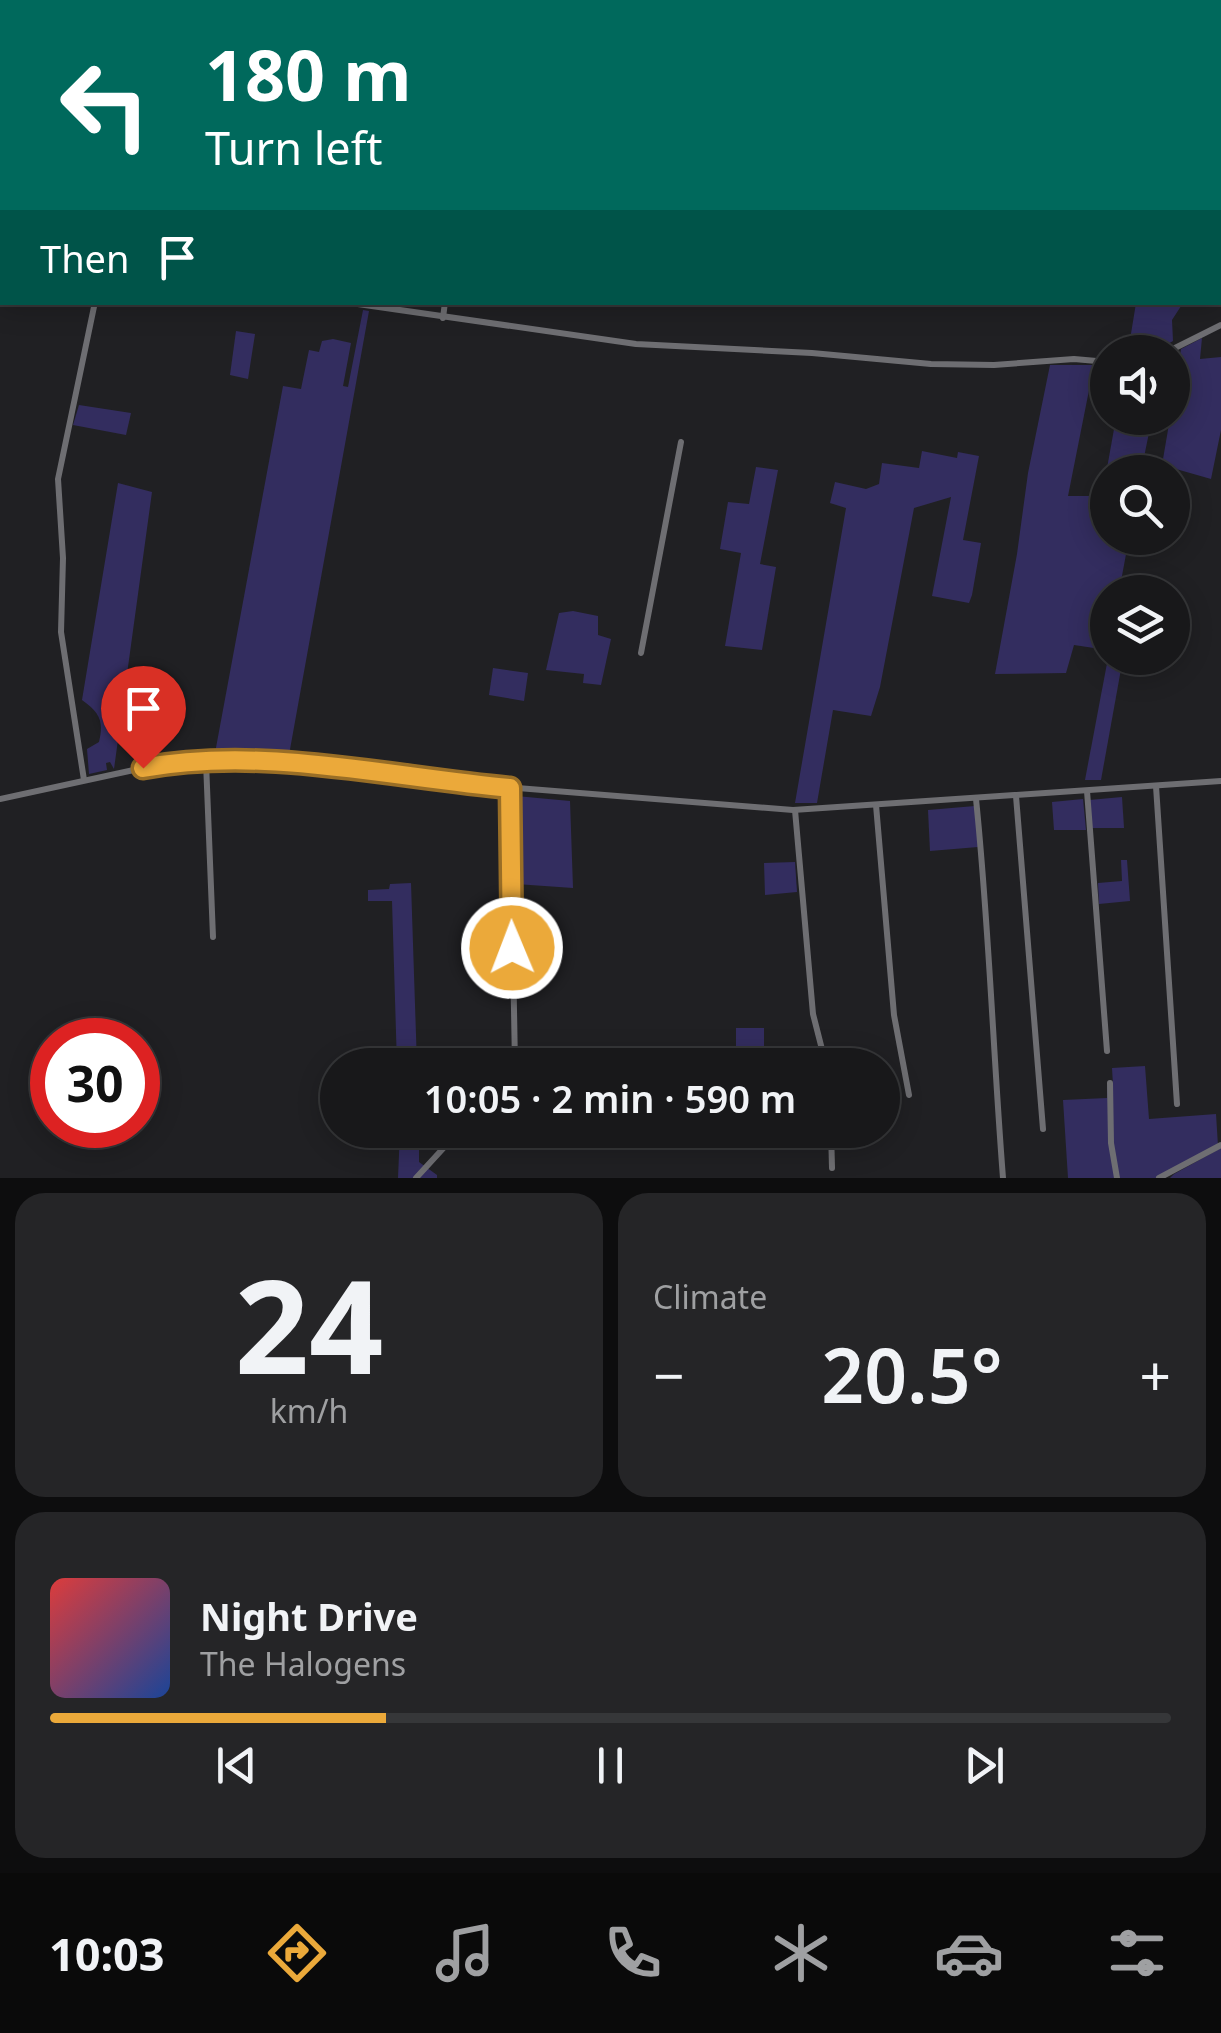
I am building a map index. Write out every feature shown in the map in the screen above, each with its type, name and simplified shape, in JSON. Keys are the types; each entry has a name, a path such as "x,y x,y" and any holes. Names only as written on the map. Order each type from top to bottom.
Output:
{"street":[{"path":"84,780 61,632 63,562 58,483 94,305"},
{"path":"363,305 620,342 931,364 1090,360"},
{"path":"443,318 445,305"},
{"path":"1190,340 1221,325"},
{"path":"641,652 681,442"},
{"path":"206,762 214,936"},
{"path":"0,799 151,766 206,762 308,765 510,788 796,810 1221,781"},
{"path":"1156,786 1177,1104"},
{"path":"510,788 515,1048"},
{"path":"1086,791 1107,1050"},
{"path":"1016,796 1043,1129"},
{"path":"976,799 1003,1178"},
{"path":"876,805 894,1015 909,1094"},
{"path":"796,810 813,1014 822,1048"},
{"path":"1110,1083 1111,1143 1117,1178"},
{"path":"1159,1178 1221,1146"},
{"path":"416,1178 444,1148"},
{"path":"831,1148 832,1168"}],"shaded area":[{"path":"1136,305 1182,305 1172,320 1173,335 1131,335"},
{"path":"363,310 369,311 289,755 215,753 283,386 301,389 309,350 319,352 322,341 333,339 351,343 343,386 348,387"},
{"path":"236,331 255,334 248,379 230,375"},
{"path":"1202,338 1200,359 1221,357 1221,430 1211,479 1190,473 1190,455 1164,455 1167,435 1190,435 1190,344"},
{"path":"1050,365 1090,365 1090,385 1068,496 1090,496 1090,555 1126,555 1122,575 1090,575 1090,647 1074,645 1066,673 995,674 1017,554 1028,473"},
{"path":"79,405 131,413 126,435 73,425"},
{"path":"1113,435 1149,435 1144,455 1109,455"},
{"path":"922,451 957,458 958,452 979,456 963,540 981,543 972,595 969,603 932,596 951,497 914,508 871,716 833,710 817,803 795,803 846,508 830,503 835,482 866,489 879,484 882,463 919,468"},
{"path":"756,467 778,470 760,564 776,567 762,650 725,646 741,553 720,549 728,502 749,504"},
{"path":"118,483 152,492 114,769 110,762 106,763 107,770 89,774 87,749 99,742 101,723 97,713 82,700"},
{"path":"573,611 598,616 598,635 611,639 601,685 583,683 584,674 546,670 559,613"},
{"path":"493,668 528,673 524,701 489,695"},
{"path":"1105,675 1120,675 1101,780 1085,780"},
{"path":"516,796 570,801 573,888 516,884"},
{"path":"1122,797 1124,828 1092,828 1089,800"},
{"path":"1083,799 1086,830 1054,830 1052,802"},
{"path":"975,806 978,847 930,851 928,810"},
{"path":"1121,860 1127,860 1130,901 1099,904 1098,883 1122,881"},
{"path":"795,862 797,892 765,895 764,863"},
{"path":"411,883 416,1048 396,1048 392,901 368,901 368,890 389,889 390,884"},
{"path":"736,1028 764,1028 764,1048 736,1048"},
{"path":"1145,1066 1149,1119 1216,1114 1218,1146 1158,1178 1068,1178 1063,1100 1107,1098 1107,1086 1113,1085 1112,1068"},
{"path":"399,1148 419,1148 419,1162 437,1175 437,1178 398,1178"},
{"path":"1221,1148 1221,1178 1170,1178 1174,1174"}],"route":[{"path":"143,768 198,762 278,763 510,788 512,948"}]}
